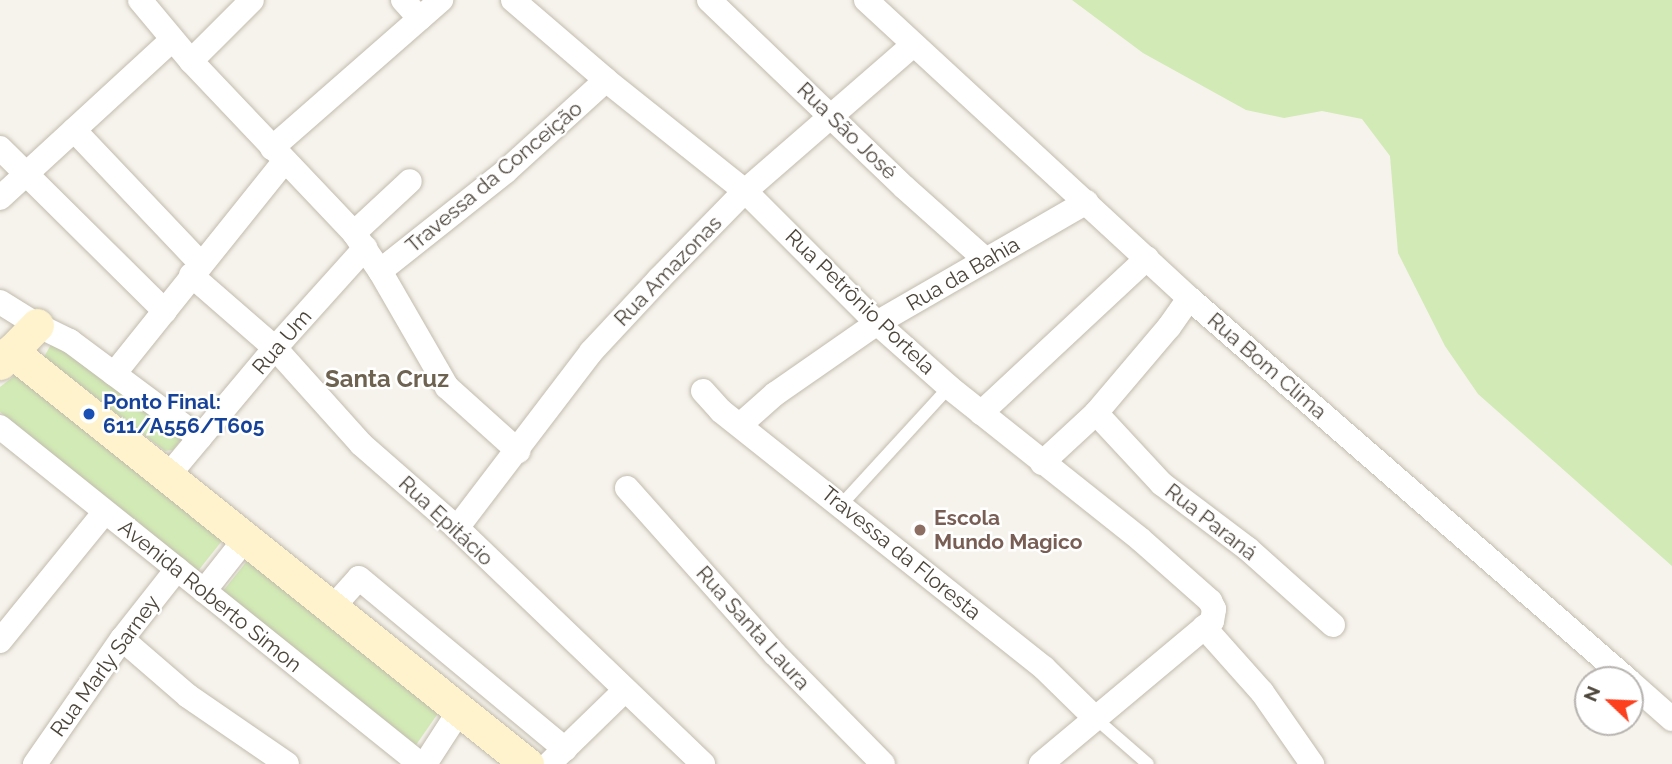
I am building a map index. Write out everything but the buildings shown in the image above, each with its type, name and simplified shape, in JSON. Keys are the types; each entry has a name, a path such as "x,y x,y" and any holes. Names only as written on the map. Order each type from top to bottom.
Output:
{"street":[{"path":"140,0 191,61 359,240 447,387 518,451"},
{"path":"191,61 252,0"},
{"path":"403,0 420,19"},
{"path":"114,374 196,269 278,155 441,0"},
{"name":"Rua Petrônio Portela","path":"513,0 606,80 745,191 877,323 950,387 1042,463 1140,538 1209,601 1215,616 1204,627"},
{"name":"Rua São José","path":"709,0 905,187 986,260"},
{"name":"Rua Bom Clima","path":"866,0 1189,298 1612,666"},
{"path":"0,198 173,40"},
{"name":"Rua Amazonas","path":"457,528 591,352 745,191 913,45"},
{"name":"Travessa da Conceição","path":"380,271 506,172 606,80"},
{"name":"Rua Epitácio","path":"74,130 196,269 275,348 361,444 457,528 703,764"},
{"path":"0,148 164,311"},
{"name":"Rua Um","path":"167,477 410,181"},
{"name":"Rua da Bahia","path":"740,425 775,394 877,323 1087,202"},
{"path":"981,413 1147,258"},
{"path":"1042,463 1096,413 1169,327 1189,298"},
{"path":"0,302 37,326 69,341 200,438"},
{"path":"37,326 6,357 167,477 527,764"},
{"name":"Travessa da Floresta","path":"703,391 721,411 1044,668 1095,718"},
{"name":"Rua Paraná","path":"1096,413 1162,484 1248,549 1333,625"},
{"name":"Avenida Roberto Simon","path":"0,427 422,764"},
{"name":"Rua Santa Laura","path":"627,488 775,654 883,764"},
{"path":"0,641 105,512"},
{"path":"204,591 245,539"},
{"name":"Rua Marly Sarney","path":"35,764 122,639 177,569"},
{"path":"332,608 359,578 444,649 557,756 625,690"},
{"path":"1041,764 1204,627 1262,692 1312,764"},
{"path":"122,639 188,695 287,764"},
{"path":"420,678 444,649"},
{"name":"Rua Bom Clima","path":"1644,694 1672,719"},
{"path":"422,764 460,710"}],"lane":[{"path":"841,505 950,387"},
{"name":"Travessa da Floresta","path":"1095,718 1148,764"}],"green space":[{"path":"1072,0 1672,0 1672,566 1478,394 1445,346 1398,253 1390,156 1362,119 1322,111 1284,118 1246,110 1143,53"},
{"path":"53,341 179,433 180,441 173,450 165,451 44,357"},
{"path":"18,373 225,537 198,571 0,412 0,387"},
{"path":"251,556 441,709 416,745 223,591"}],"place":[{"name":"Ponto Final: 611/A556/T605","path":"89,414"},
{"name":"Escola Mundo Magico","path":"920,530"}],"district":[{"name":"Santa Cruz","path":"387,379"}]}
